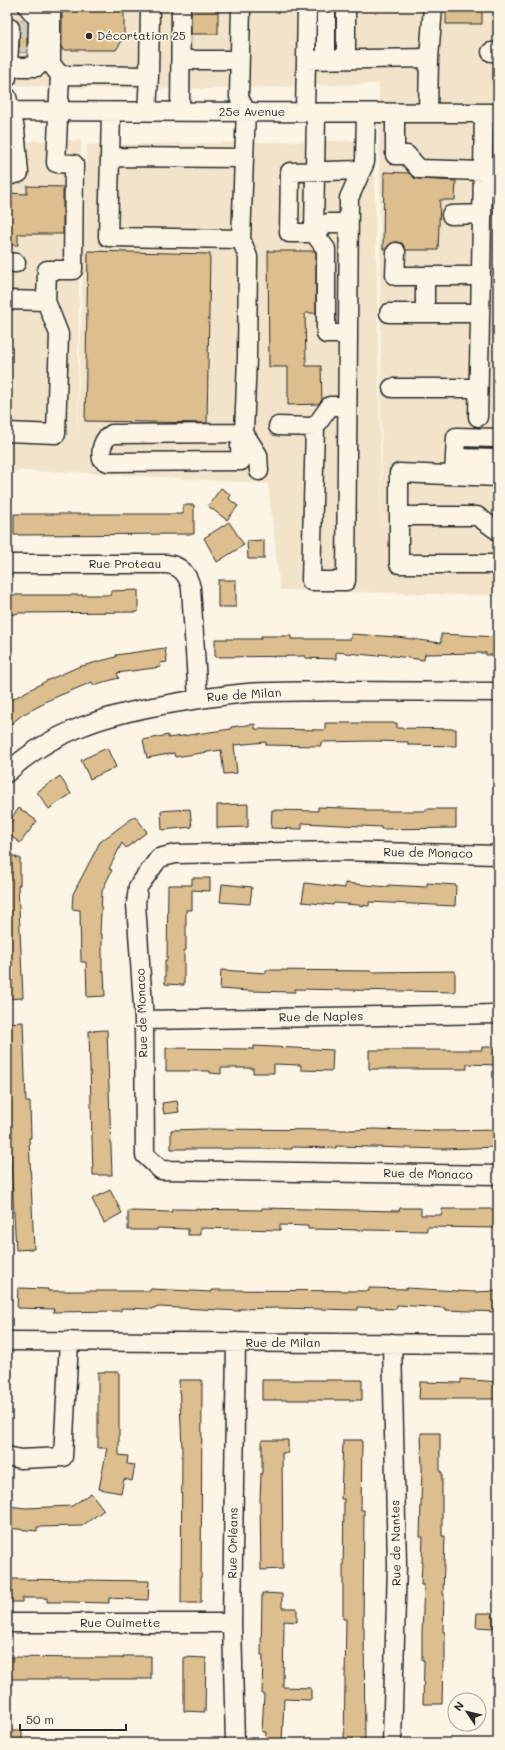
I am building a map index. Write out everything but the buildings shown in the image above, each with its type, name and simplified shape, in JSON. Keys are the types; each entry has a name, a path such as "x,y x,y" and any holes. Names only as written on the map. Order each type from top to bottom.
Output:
{"street":[{"path":"7,432 56,434 59,334 46,301 47,270 74,270 74,164 56,163 60,75 51,64 51,7"},
{"path":"147,112 150,7"},
{"path":"180,112 182,7"},
{"path":"241,7 239,97 246,112 241,239 248,257 244,433 240,447 241,461 108,462 102,459 101,455 105,440 112,434 244,433"},
{"path":"307,7 306,60 315,171 314,232 326,249 326,334 348,334"},
{"path":"326,7 326,59"},
{"path":"346,7 346,59"},
{"path":"428,113 429,58 433,7"},
{"path":"19,16 38,19 38,67 12,61 10,28 19,16"},
{"path":"306,60 429,58"},
{"path":"181,60 240,60"},
{"path":"60,75 149,76"},
{"path":"7,176 19,173 15,128 8,106"},
{"name":"25e Avenue","path":"8,106 59,112 491,113"},
{"path":"110,112 108,237 241,239"},
{"path":"347,406 330,406 315,428 312,581 346,581 349,198 365,162 366,112"},
{"path":"395,113 395,155 407,155 419,169 483,171"},
{"path":"478,417 483,171 491,113"},
{"path":"110,157 244,158"},
{"path":"349,223 328,223 314,232 289,233 290,172 362,170"},
{"path":"451,214 482,214"},
{"path":"396,252 395,276 481,276"},
{"path":"425,276 425,313"},
{"path":"7,300 46,301"},
{"path":"389,313 479,313"},
{"path":"392,388 478,388"},
{"path":"278,426 315,428"},
{"path":"244,433 258,455 259,471"},
{"path":"455,467 456,437 498,438"},
{"path":"498,459 455,467 399,473 399,564 498,564"},
{"path":"455,467 498,477"},
{"path":"399,516 477,516 498,531"},
{"name":"Rue Proteau","path":"7,564 166,564 178,567 187,576 191,588 198,699"},
{"name":"Rue de Milan","path":"7,773 48,742 86,724 124,713 198,699 248,693 286,692 498,692"},
{"name":"Rue de Monaco","path":"498,855 338,851 175,854 159,858 138,887 136,904 144,1020 145,1156 161,1170 498,1175"},
{"name":"Rue de Naples","path":"144,1020 498,1014"},
{"name":"Rue de Milan","path":"7,1341 498,1344"},
{"path":"7,1456 20,1459 63,1457 69,1341"},
{"name":"Rue Orléans","path":"235,1743 232,1623 236,1342"},
{"name":"Rue de Nantes","path":"392,1343 397,1565 392,1743"},
{"name":"Rue Ouimette","path":"7,1623 232,1623"}],"shaded area":[{"path":"7,7 498,7 498,596 280,590 268,484 76,472 7,471 7,141 81,140 77,438 87,145 374,140 382,534 379,84 214,89 69,88 7,85"}],"tunnel":[{"path":"21,20 22,52"}],"place":[{"name":"Décortation 25","path":"89,36"}]}
